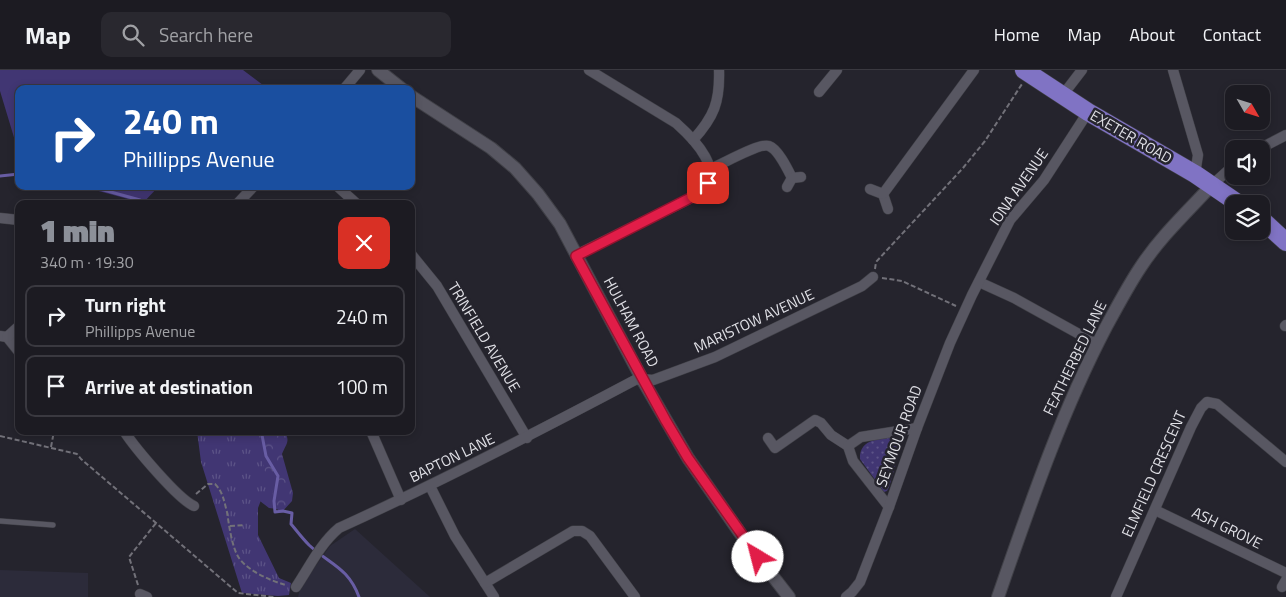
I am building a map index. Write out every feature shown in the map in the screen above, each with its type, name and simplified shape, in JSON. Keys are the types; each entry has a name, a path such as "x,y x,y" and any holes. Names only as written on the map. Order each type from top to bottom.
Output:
{"highway":[{"name":"EXETER ROAD","path":"1026,72 1088,112 1196,174 1226,195"},
{"path":"1270,227 1286,242"}],"street":[{"path":"347,85 360,70"},
{"path":"378,70 397,85"},
{"path":"576,256 698,194 704,190 708,183 710,170 703,153 676,123 589,70"},
{"path":"693,140 707,125 713,113 718,97 719,70"},
{"path":"819,92 837,70"},
{"path":"883,194 974,70"},
{"path":"1062,96 1082,70"},
{"path":"1173,70 1198,155 1196,174"},
{"name":"HULHAM ROAD","path":"415,99 491,148 515,168 538,194 560,224 642,379 688,458 747,543 789,597"},
{"name":"IONA AVENUE","path":"979,282 1010,220 1044,180 1088,112"},
{"path":"1270,143 1286,135"},
{"path":"710,170 742,154 769,145 776,150 793,181"},
{"name":"FEATHERBED LANE","path":"998,597 1048,454 1068,404 1097,344 1140,268 1160,241 1225,173"},
{"path":"870,189 883,194"},
{"path":"241,200 250,190"},
{"path":"341,190 353,200"},
{"path":"883,194 888,209"},
{"path":"0,218 15,220"},
{"name":"TRINFIELD AVENUE","path":"415,259 437,286 527,438"},
{"name":"MARISTOW AVENUE","path":"642,379 653,380 715,357 862,286 873,277"},
{"path":"979,282 1014,298 1097,344"},
{"name":"SEYMOUR ROAD","path":"846,597 860,582 950,343 979,282"},
{"path":"15,329 4,336 15,348"},
{"name":"BAPTON LANE","path":"296,587 329,537 339,528 401,500 527,438 634,380 642,379"},
{"name":"ELMFIELD CRESCENT","path":"1116,597 1201,408 1207,402 1217,404 1286,462"},
{"path":"768,438 775,448 815,420 821,423 831,436 848,446 853,461 889,507"},
{"path":"848,446 861,436 917,428"},
{"path":"127,435 190,505"},
{"path":"373,435 401,500"},
{"path":"430,486 454,536 494,597"},
{"name":"ASH GROVE","path":"1155,510 1286,574"},
{"path":"485,582 573,532 582,531 590,536 634,597"}],"lane":[{"path":"0,521 53,525"}],"path":[{"path":"965,311 902,280 873,277 876,262 963,168 985,141 1026,72"},
{"path":"51,447 53,435"},
{"path":"0,436 77,454 238,593 274,597"},
{"path":"190,505 208,484 215,484 222,491 239,558 257,573 272,582 296,587"},
{"path":"144,596 129,557 156,523"},
{"path":"230,526 246,525"}],"shaded area":[{"path":"355,529 430,597 298,597 300,588 330,546"},
{"path":"0,570 88,573 88,597 0,597"}],"green space":[{"path":"0,70 243,70 263,85 15,85 15,141 0,91"},
{"path":"95,190 155,190 146,200 132,200"},
{"path":"198,435 256,435 267,480 273,492 272,498 263,495 258,508 258,535 279,578 291,583 289,595 242,593 201,462"},
{"path":"248,435 286,435 287,442 282,454 293,493 292,501 281,513 277,509 269,508 256,498"},
{"path":"898,437 902,443 889,487 884,492 860,459 861,452 867,443 873,440"}],"waterway":[{"path":"0,176 15,174"},
{"path":"104,190 140,200"},
{"path":"262,435 266,456 278,476 274,501 275,512 292,513 291,524 309,545 344,572 355,587 359,597"}],"route":[{"path":"708,183 704,190 698,194 576,256 688,458 758,557"}]}
